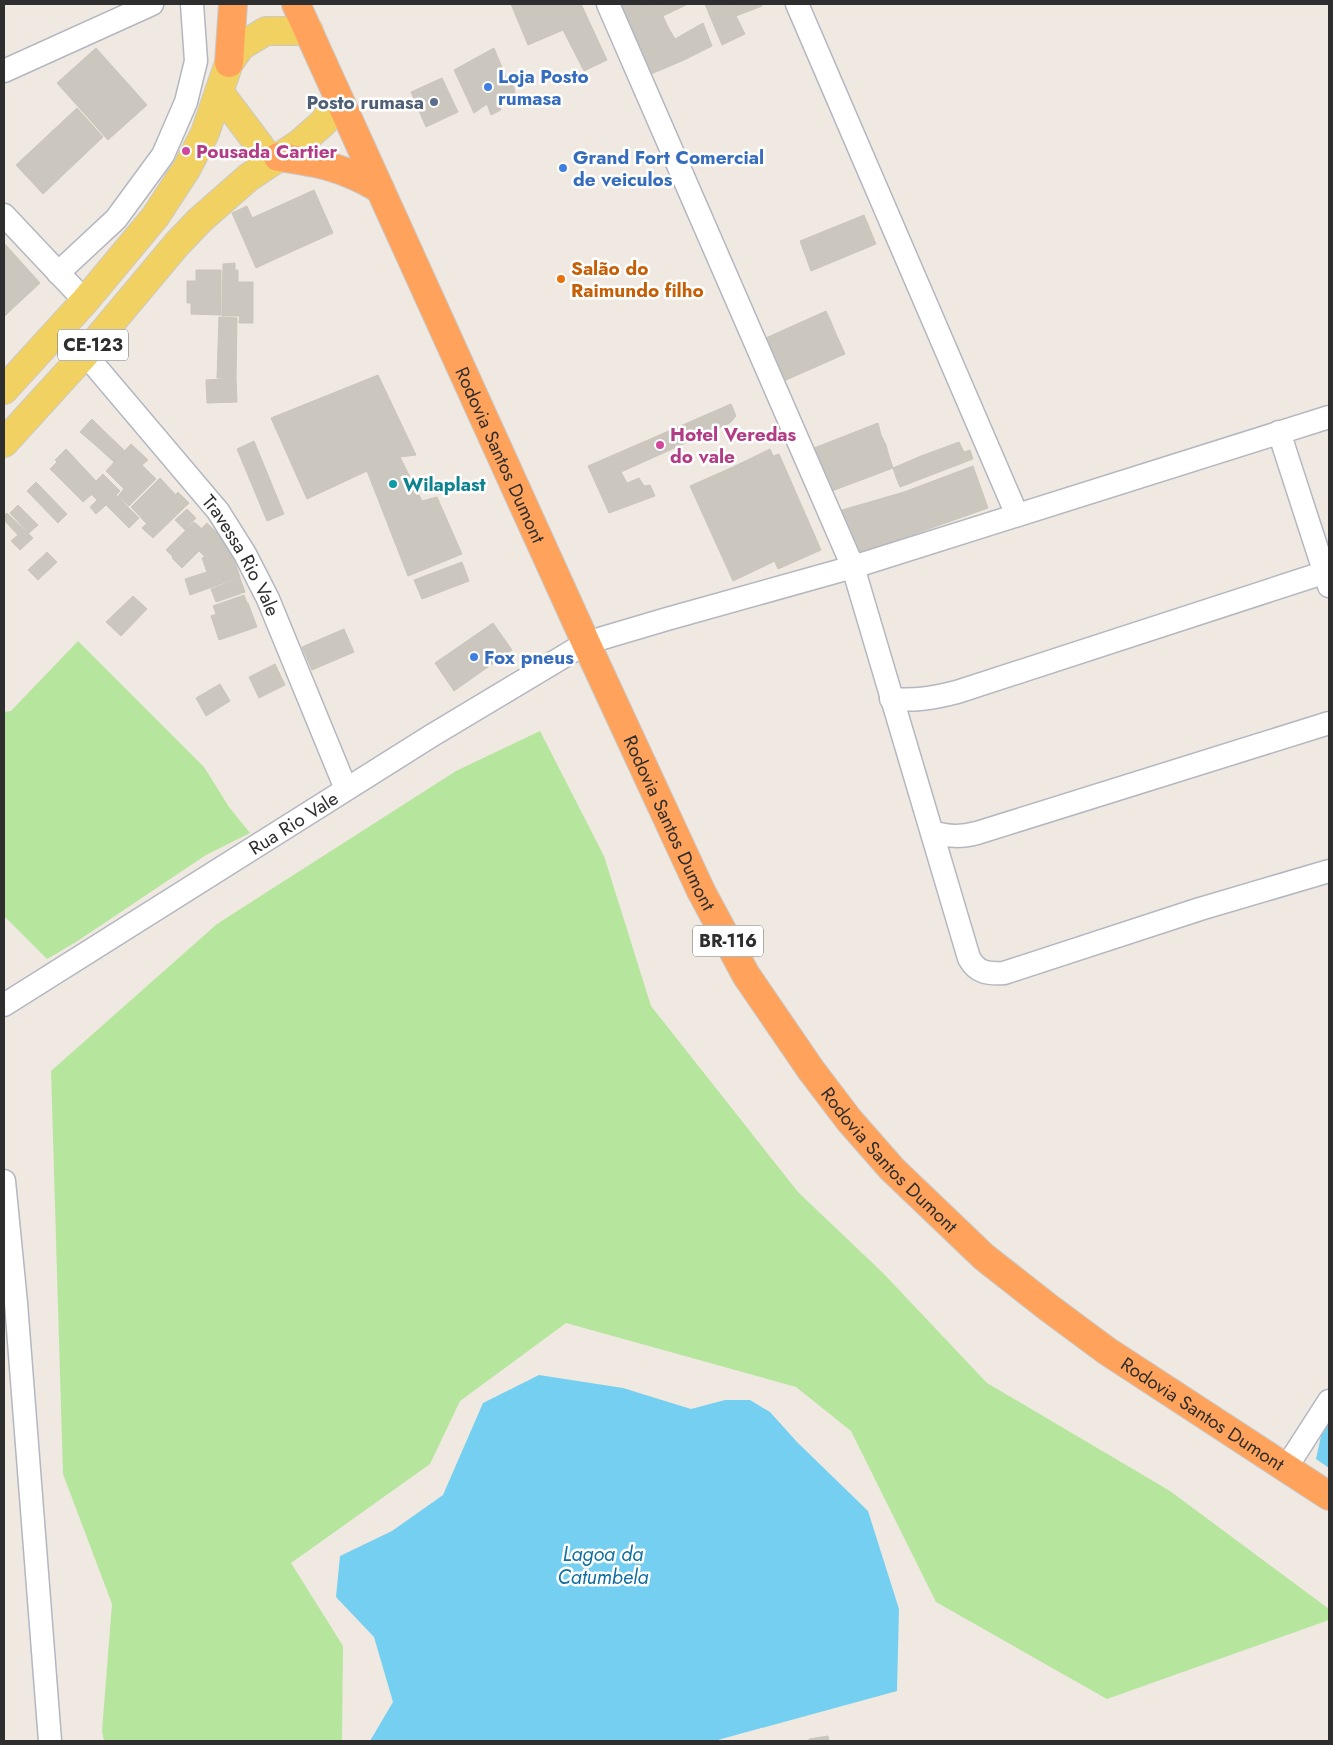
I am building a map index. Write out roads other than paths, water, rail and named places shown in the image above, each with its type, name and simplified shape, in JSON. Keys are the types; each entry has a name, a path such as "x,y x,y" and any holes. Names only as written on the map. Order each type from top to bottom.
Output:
{"highway":[{"path":"229,63 233,4"},
{"name":"Rodovia Santos Dumont","path":"296,4 586,643 701,890 746,975 811,1070 849,1120 892,1169 984,1256 1107,1351 1329,1496"},
{"path":"274,159 328,165 360,177 380,189"}],"main road":[{"path":"309,31 266,31 241,46 229,63 220,92 274,159 299,144 324,122 338,99"},
{"name":"CE-123","path":"4,390 86,301 155,217 187,168 205,133 220,92"},
{"name":"CE-123","path":"4,443 85,354 177,244 226,196 274,159"}],"street":[{"path":"4,71 152,4"},
{"path":"58,272 116,219 163,155 186,102 196,61 192,4"},
{"path":"608,4 853,567 969,958 974,967 982,972 991,974 1004,973 1200,909 1329,871"},
{"path":"797,4 1017,515"},
{"path":"4,215 86,301"},
{"name":"Travessa Rio Vale","path":"85,354 218,511 245,554 268,599 346,789"},
{"name":"Rua Rio Vale","path":"4,1005 431,736 586,643 853,567 1329,417"},
{"path":"891,699 913,701 931,699 957,692 1328,576 1279,432"},
{"path":"932,832 960,837 977,833 1329,723"},
{"path":"4,1180 10,1306 50,1741"},
{"path":"1286,1468 1329,1401"}],"water":[{"name":"Lagoa da Catumbela","path":"539,1375 623,1388 691,1409 725,1400 750,1400 770,1412 797,1442 868,1511 899,1609 897,1691 714,1741 370,1741 393,1702 374,1637 336,1597 340,1556 392,1531 443,1495 483,1403"},
{"path":"1329,1411 1329,1468 1316,1459 1326,1413"}],"place":[{"name":"Loja Posto rumasa","path":"488,87"},
{"name":"Posto rumasa","path":"434,102"},
{"name":"Pousada Cartier","path":"186,151"},
{"name":"Grand Fort Comercial de veiculos","path":"563,168"},
{"name":"Salão do Raimundo filho","path":"561,279"},
{"name":"Hotel Veredas do vale","path":"660,445"},
{"name":"Wilaplast","path":"393,484"},
{"name":"Fox pneus","path":"474,657"}]}
